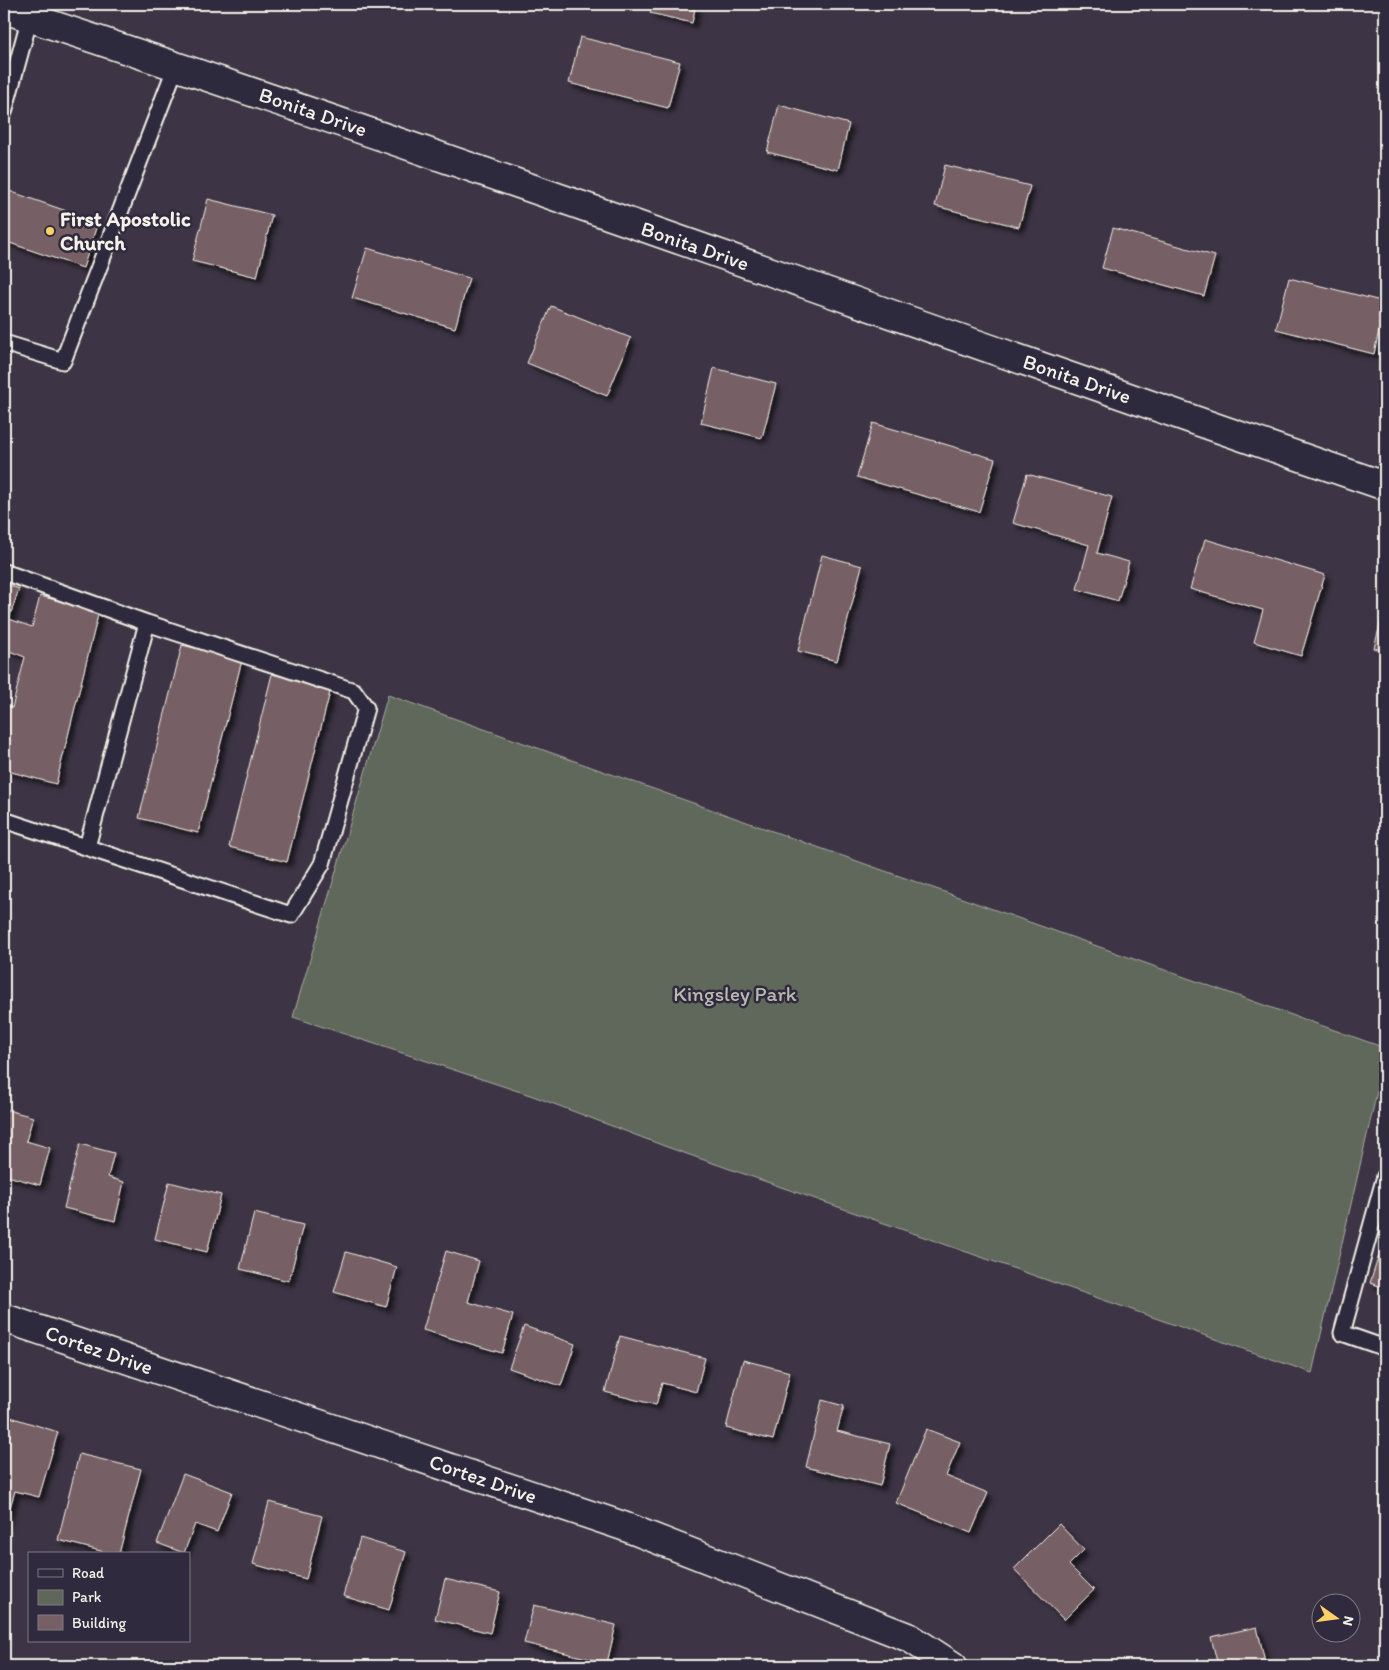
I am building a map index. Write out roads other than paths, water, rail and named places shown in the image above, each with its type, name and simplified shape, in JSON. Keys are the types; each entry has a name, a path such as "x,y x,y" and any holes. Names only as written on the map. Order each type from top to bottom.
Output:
{"street":[{"name":"Bonita Drive","path":"4,9 289,103 1385,486"},
{"name":"Cortez Drive","path":"4,1318 623,1526 910,1638 953,1665"}],"lane":[{"path":"4,112 30,17"},
{"path":"4,342 63,361 176,66"},
{"path":"4,572 147,623 354,691 366,708 322,864 291,915 4,820"},
{"path":"87,847 147,623"},
{"path":"1385,1176 1342,1332 1385,1348"}],"place":[{"name":"First Apostolic Church","path":"50,231"}],"park label":[{"name":"Kingsley Park","path":"735,994"}]}
